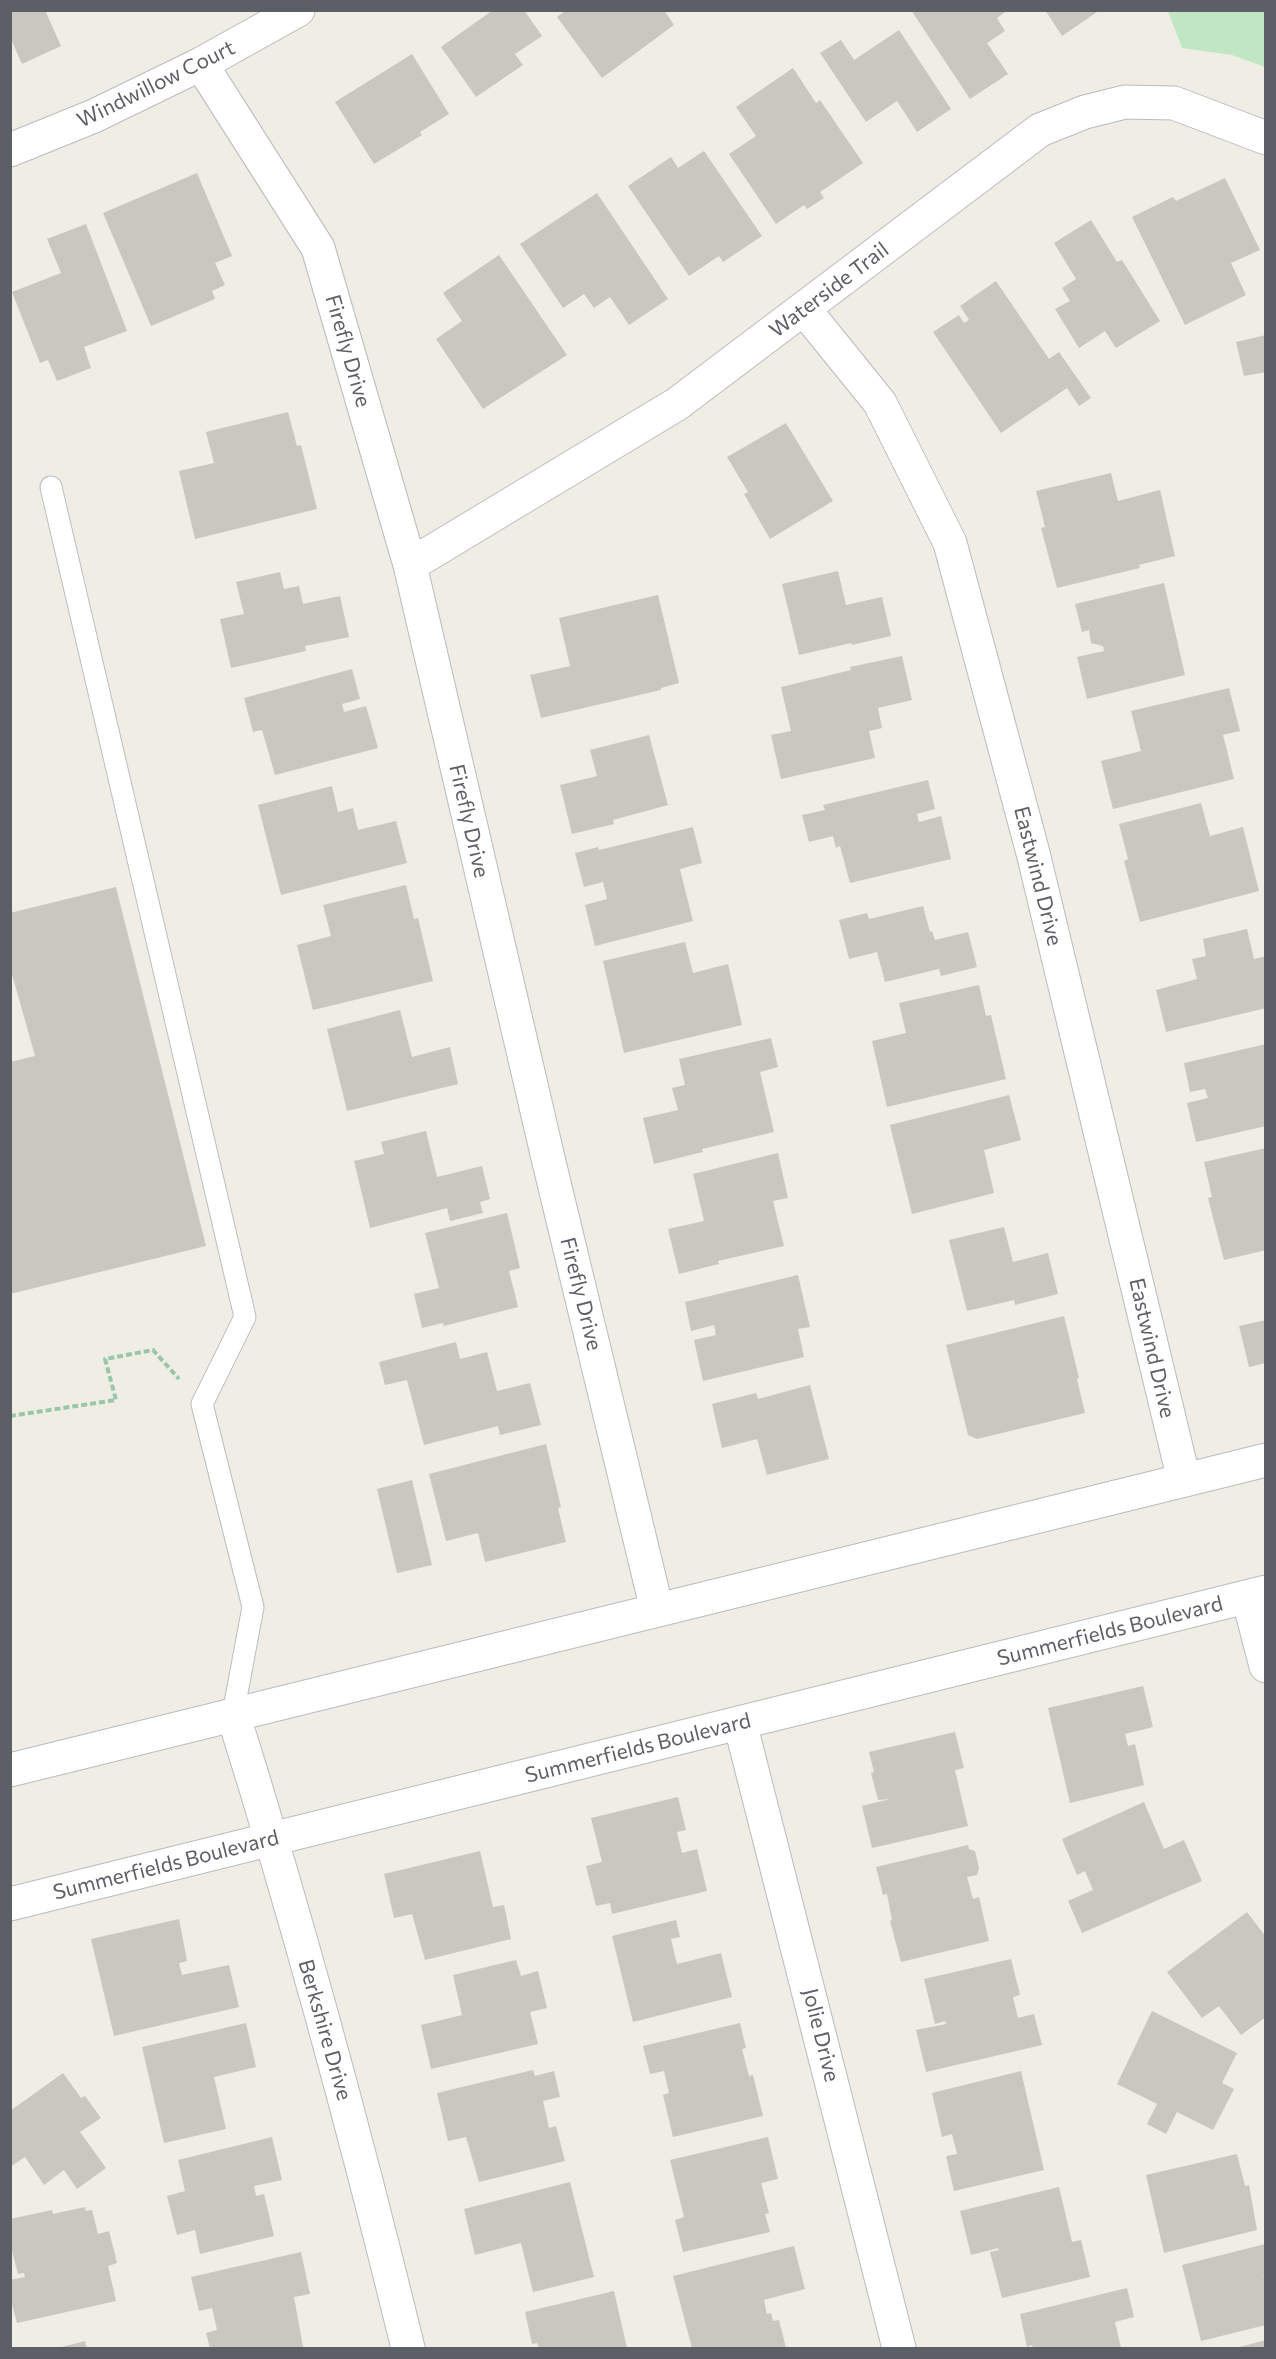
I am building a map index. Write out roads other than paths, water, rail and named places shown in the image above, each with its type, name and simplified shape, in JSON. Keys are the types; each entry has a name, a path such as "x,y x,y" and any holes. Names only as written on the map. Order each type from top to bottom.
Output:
{"street":[{"name":"Windwillow Court","path":"10,150 94,116 201,64 298,10"},
{"name":"Firefly Drive","path":"201,64 318,248 410,565 545,1146 657,1610"},
{"name":"Waterside Trail","path":"410,565 677,404 1040,130 1085,112 1125,102 1174,103 1266,138"},
{"name":"Eastwind Drive","path":"804,309 880,403 950,543 1034,853 1184,1480"},
{"path":"10,1770 1266,1460"},
{"path":"1257,1595 1266,1666"},
{"name":"Summerfields Boulevard","path":"10,1904 1257,1595"},
{"name":"Berkshire Drive","path":"233,1714 272,1839 361,2155 408,2349"},
{"name":"Jolie Drive","path":"740,1722 899,2349"}],"lane":[{"path":"51,488 245,1317 202,1404 253,1607 233,1714"}]}
